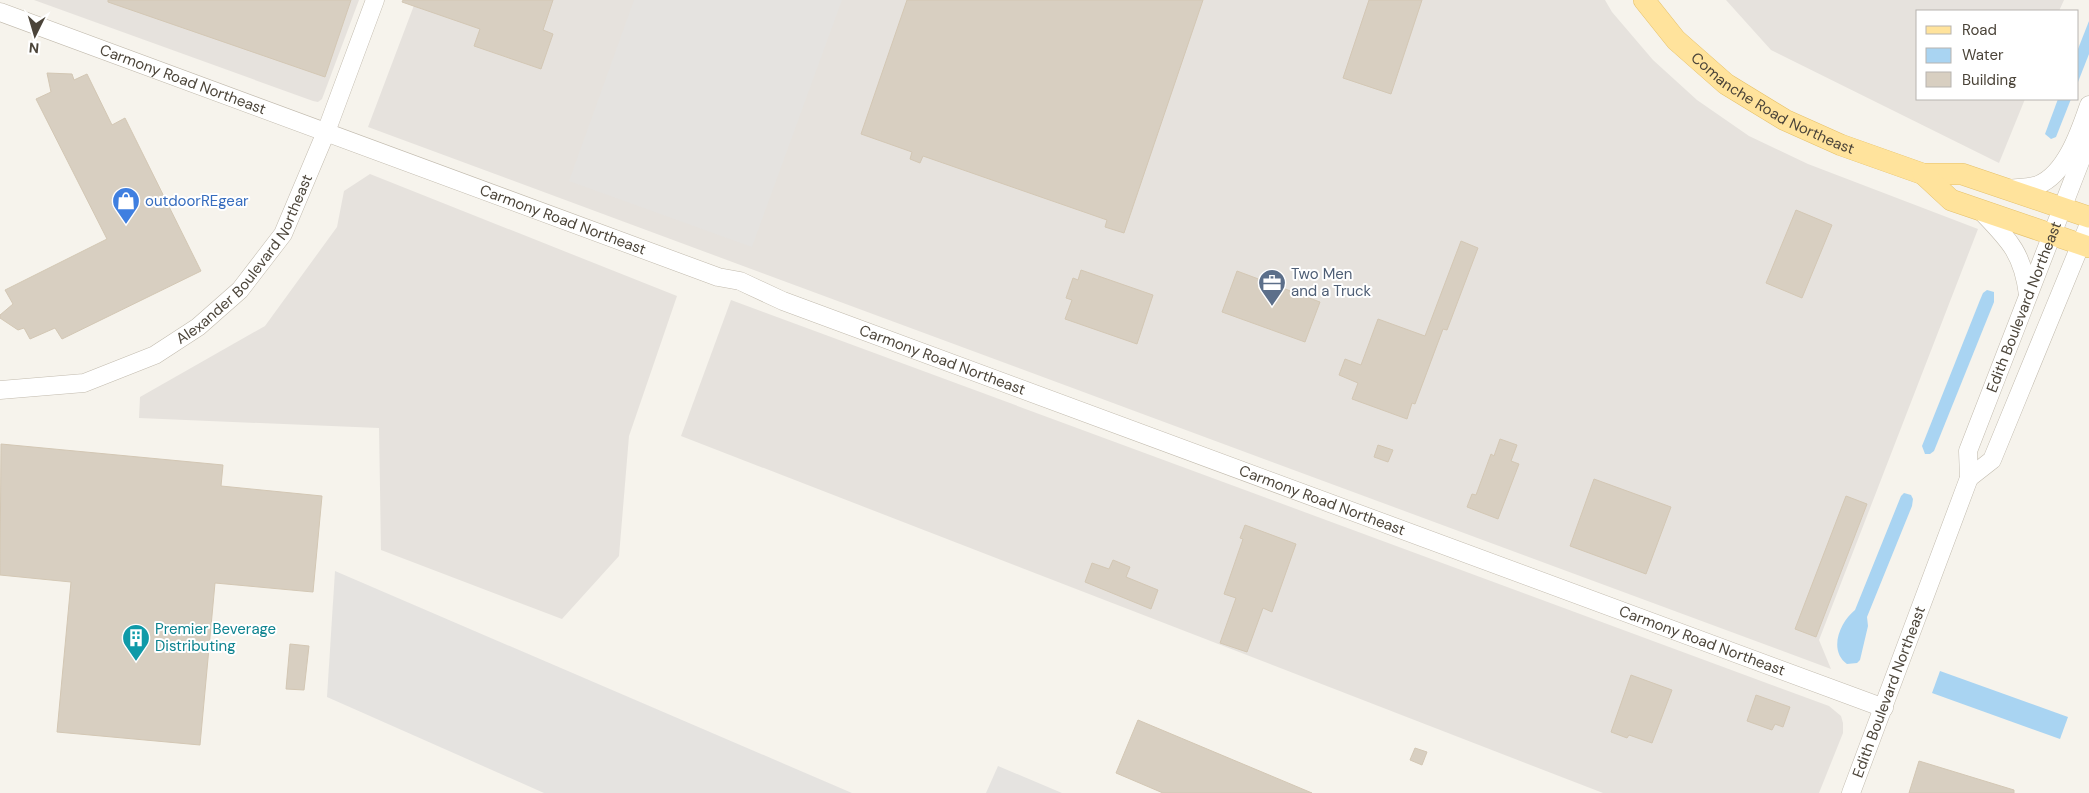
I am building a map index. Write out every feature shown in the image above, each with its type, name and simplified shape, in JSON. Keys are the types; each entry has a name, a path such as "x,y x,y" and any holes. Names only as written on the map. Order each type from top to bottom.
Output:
{"main road":[{"name":"Comanche Road Northeast","path":"1644,0 1676,40 1726,84 1793,124 1841,145 1924,174 1962,174 2089,217"},
{"name":"Comanche Road Northeast","path":"1924,174 1951,200 2085,246"}],"street":[{"name":"Alexander Boulevard Northeast","path":"0,390 84,382 155,355 198,327 240,290 283,234 326,132 375,0"},
{"name":"Carmony Road Northeast","path":"0,12 718,277 740,281 792,304 1884,708"},
{"path":"2006,189 2036,185 2058,172 2089,105"},
{"name":"Edith Boulevard Northeast","path":"1851,793 1969,478 1968,452 2089,139"},
{"path":"1981,211 2016,250 2025,273 2028,296"},
{"name":"Edith Boulevard Northeast","path":"1969,478 1992,460 2085,246 2089,224"}],"shaded area":[{"path":"34,0 359,0 322,99 318,102"},
{"path":"416,0 1605,0 1612,12 1653,60 1697,100 1749,136 1808,164 1978,229 1819,640 1831,669 368,127"},
{"path":"634,0 842,0 752,247 569,181"},
{"path":"1726,0 2064,0 2059,10 1916,10 1916,100 2025,100 1999,163 1771,50"},
{"path":"370,174 677,296 629,436 619,556 562,619 381,550 379,428 139,418 140,397 265,326 337,227 344,191"},
{"path":"731,300 1829,706 1841,716 1843,733 1819,793 1603,793 681,436"},
{"path":"335,571 852,793 544,793 327,697"},
{"path":"998,766 1062,793 986,793"}],"water":[{"path":"2089,21 2089,54 2079,79 2079,46"},
{"path":"2058,100 2071,100 2056,137 2051,139 2045,134"},
{"path":"1987,290 1994,292 1994,302 1934,451 1930,454 1925,454 1922,446 1980,300 1983,293"},
{"path":"1904,493 1911,495 1913,499 1912,506 1867,617 1868,626 1860,660 1857,663 1847,664 1841,658 1838,651 1838,636 1845,622 1855,610 1901,496"},
{"path":"1940,671 2068,717 2060,739 1932,693"}],"building":[{"path":"108,0 351,0 325,77 108,2"},
{"path":"403,0 553,0 543,30 553,34 541,69 474,46 480,29 402,2"},
{"path":"907,0 1203,0 1124,233 1105,227 1107,220 923,156 920,163 910,159 912,152 861,134"},
{"path":"1369,0 1422,0 1391,94 1343,78"},
{"path":"47,73 72,74 74,80 87,74 112,125 125,118 201,271 62,339 55,328 30,339 24,328 18,330 0,318 0,315 13,304 5,290 107,239 36,99 51,92"},
{"path":"1796,210 1832,225 1802,298 1766,283"},
{"path":"1461,241 1478,248 1447,330 1443,329 1415,404 1412,403 1407,419 1352,399 1358,383 1339,375 1345,359 1361,365 1378,319 1425,336"},
{"path":"1081,270 1153,295 1137,344 1065,319 1072,300 1066,298 1073,278 1078,280"},
{"path":"1237,271 1320,302 1305,342 1222,312"},
{"path":"1500,439 1517,445 1511,461 1519,464 1498,519 1467,507 1472,494 1476,495 1491,454 1494,456"},
{"name":"Premier Beverage Distributing","path":"1,444 223,465 221,486 322,496 313,592 215,583 200,745 57,732 71,582 0,575"},
{"path":"1378,445 1393,450 1388,462 1374,457"},
{"path":"1594,479 1671,507 1646,574 1570,546"},
{"path":"1846,496 1867,504 1816,637 1795,629"},
{"path":"1245,525 1296,544 1272,612 1263,608 1247,652 1220,643 1236,598 1224,594 1243,539 1240,538"},
{"path":"1113,560 1130,567 1126,577 1158,590 1151,609 1085,582 1092,563 1109,569"},
{"path":"290,644 309,646 304,690 286,689"},
{"path":"1631,675 1672,690 1652,743 1629,735 1627,738 1611,732"},
{"path":"1756,695 1790,707 1783,727 1775,724 1772,730 1747,721"},
{"path":"1138,720 1312,793 1163,793 1116,773"},
{"path":"1415,748 1427,752 1422,765 1410,760"},
{"path":"1919,761 2014,790 2014,793 1909,793"}],"place":[{"name":"outdoorREgear","path":"126,225"},
{"name":"Two Men and a Truck","path":"1272,307"},
{"name":"Premier Beverage Distributing","path":"136,662"}]}
